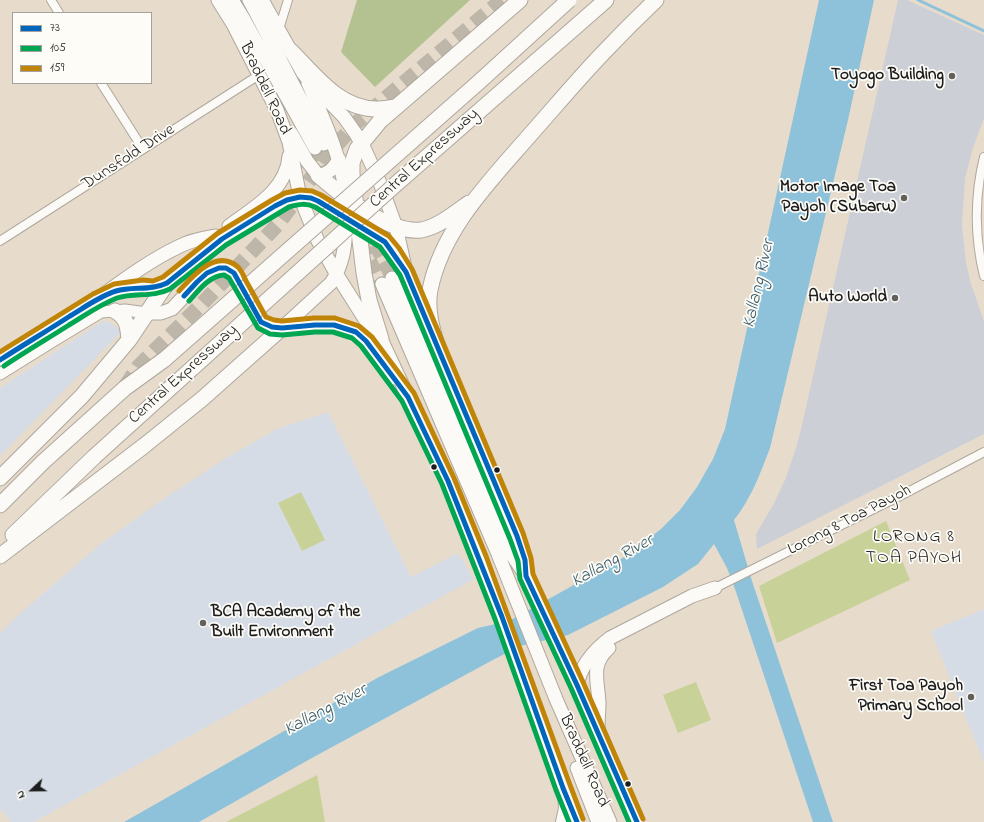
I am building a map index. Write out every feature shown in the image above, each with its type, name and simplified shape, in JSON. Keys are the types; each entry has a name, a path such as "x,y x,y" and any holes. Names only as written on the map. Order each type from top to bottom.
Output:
{"highway":[{"name":"Braddell Road","path":"218,0 233,24 277,110 289,142 300,197 317,239 337,275 366,321 382,339 454,493 518,660 562,788 577,822"},
{"path":"232,0 319,146 256,11 249,0"},
{"path":"262,0 303,73 339,159 351,200"},
{"path":"382,339 369,300 362,260 352,221 352,163 354,155 361,142 396,106 520,0"},
{"name":"Central Expressway","path":"0,505 43,462 125,388 165,358 569,0"},
{"name":"Central Expressway","path":"0,548 94,456 413,169 606,0"},
{"path":"439,352 430,318 429,300 438,262 449,241 476,198 604,52 656,0"},
{"path":"291,51 320,81 348,103 362,108 373,109 396,106"},
{"path":"303,73 344,117 361,142 380,183 396,227 406,272 523,553 526,564 526,576"},
{"path":"277,110 307,161 318,175 333,189 382,221 406,230 422,230 444,220 476,198"},
{"path":"167,283 166,279 194,253 278,187 286,173 288,165 289,142"},
{"path":"318,175 326,174 333,169 339,159"},
{"path":"0,478 82,396 129,340 167,283 222,239 286,200 300,197 314,199 352,221 385,242 406,272"},
{"path":"0,556 145,445 202,399 331,283 337,275 343,260 352,221"},
{"path":"96,300 125,279 180,245 216,236"},
{"path":"147,313 161,313 172,309 203,276 213,269 226,268 234,273 261,322 272,327 282,328 334,325 356,332 366,341 408,397"},
{"path":"526,576 512,555 387,281 556,699 574,761 598,822"},
{"path":"115,311 122,315 126,321 129,340"},
{"name":"Braddell Road","path":"526,576 598,731 637,822"},
{"path":"577,685 580,671 585,663 598,647 610,638 692,596 718,586"},
{"path":"598,731 599,702 596,684 596,668 598,663 604,652 642,622"},
{"name":"Braddell Road","path":"556,699 610,822"}],"main road":[{"path":"0,360 96,300 116,291 143,287 153,288 167,283"},
{"path":"0,374 101,312 125,310 147,313"}],"street":[{"path":"51,0 58,12"},
{"path":"279,29 288,0"},
{"name":"Dunsfold Drive","path":"0,241 260,75"},
{"path":"103,84 143,149"},
{"path":"984,157 978,186 976,228 984,276"},
{"name":"Lorong 8 Toa Payoh","path":"718,586 900,496 984,452"},
{"path":"561,822 564,808 562,788"}],"shaded area":[{"path":"898,0 907,0 984,35 984,118 973,148 965,178 962,225 966,263 971,284 984,321 984,434 757,549 756,534 773,505 785,480 801,429"},
{"path":"103,321 111,323 121,332 0,456 0,388"},
{"name":"BCA Academy of the Built Environment","path":"328,412 411,577 458,553 474,579 34,822 11,822 0,809 0,633 98,546 159,502 226,458 277,429"},
{"name":"First Toa Payoh Primary School","path":"984,609 984,763 931,631"}],"green space":[{"path":"357,0 470,0 375,87 341,52"},
{"path":"301,492 325,540 302,551 278,503"},
{"path":"886,521 910,580 777,643 759,586"},
{"path":"696,682 711,720 678,733 663,695"},
{"path":"317,775 325,822 226,822"}],"water":[{"name":"Kallang River","path":"819,0 874,0 848,120 770,448 759,477 750,495 734,520 752,581 833,822 813,822 735,589 727,568 714,544 698,564 663,587 568,635 520,646 310,759 199,822 124,822 379,677 478,628 509,621 626,556 661,529 680,510 697,487 713,459 725,429"}],"waterway":[{"path":"918,0 984,31"}],"tunnel":[{"path":"125,387 139,366 199,307 279,223 327,156 355,124 502,0"},
{"path":"324,144 339,173"},
{"path":"315,148 331,182"},
{"path":"366,228 392,278"},
{"path":"362,244 382,284"}],"transit line":[{"name":"159","path":"0,352 93,294 114,284 143,280 153,281 163,277 218,233 285,193 300,190 312,191 389,236 399,248 412,269 523,533 531,558 533,574 583,682 643,819"},
{"name":"73","path":"0,360 87,305 104,296 116,291 155,287 167,283 222,239 287,200 300,197 311,198 385,242 406,272 517,536 525,560 526,576 577,685 637,822"},
{"name":"105","path":"4,366 110,301 124,296 157,293 170,289 226,245 289,207 302,204 315,207 380,247 400,275 510,539 518,561 520,579 571,688 629,822"},
{"name":"159","path":"179,291 198,272 213,262 230,262 241,270 266,317 282,321 335,318 359,326 372,337 414,393 454,478 486,556 583,819"},
{"name":"73","path":"184,296 207,273 219,268 226,268 234,273 261,322 272,327 282,328 334,325 356,332 366,341 408,397 448,481 502,617 563,788 577,822"},
{"name":"105","path":"189,301 209,281 224,275 229,278 258,328 270,334 282,335 333,332 352,338 361,346 402,401 442,484 495,619 556,790 569,822"}],"place":[{"name":"Toyogo Building","path":"952,76"},
{"name":"Motor Image Toa Payoh (Subaru)","path":"904,198"},
{"name":"Auto World","path":"895,298"},
{"name":"BCA Academy of the Built Environment","path":"203,623"},
{"name":"First Toa Payoh Primary School","path":"971,697"}],"district":[{"name":"LORONG 8 TOA PAYOH","path":"914,548"}]}
